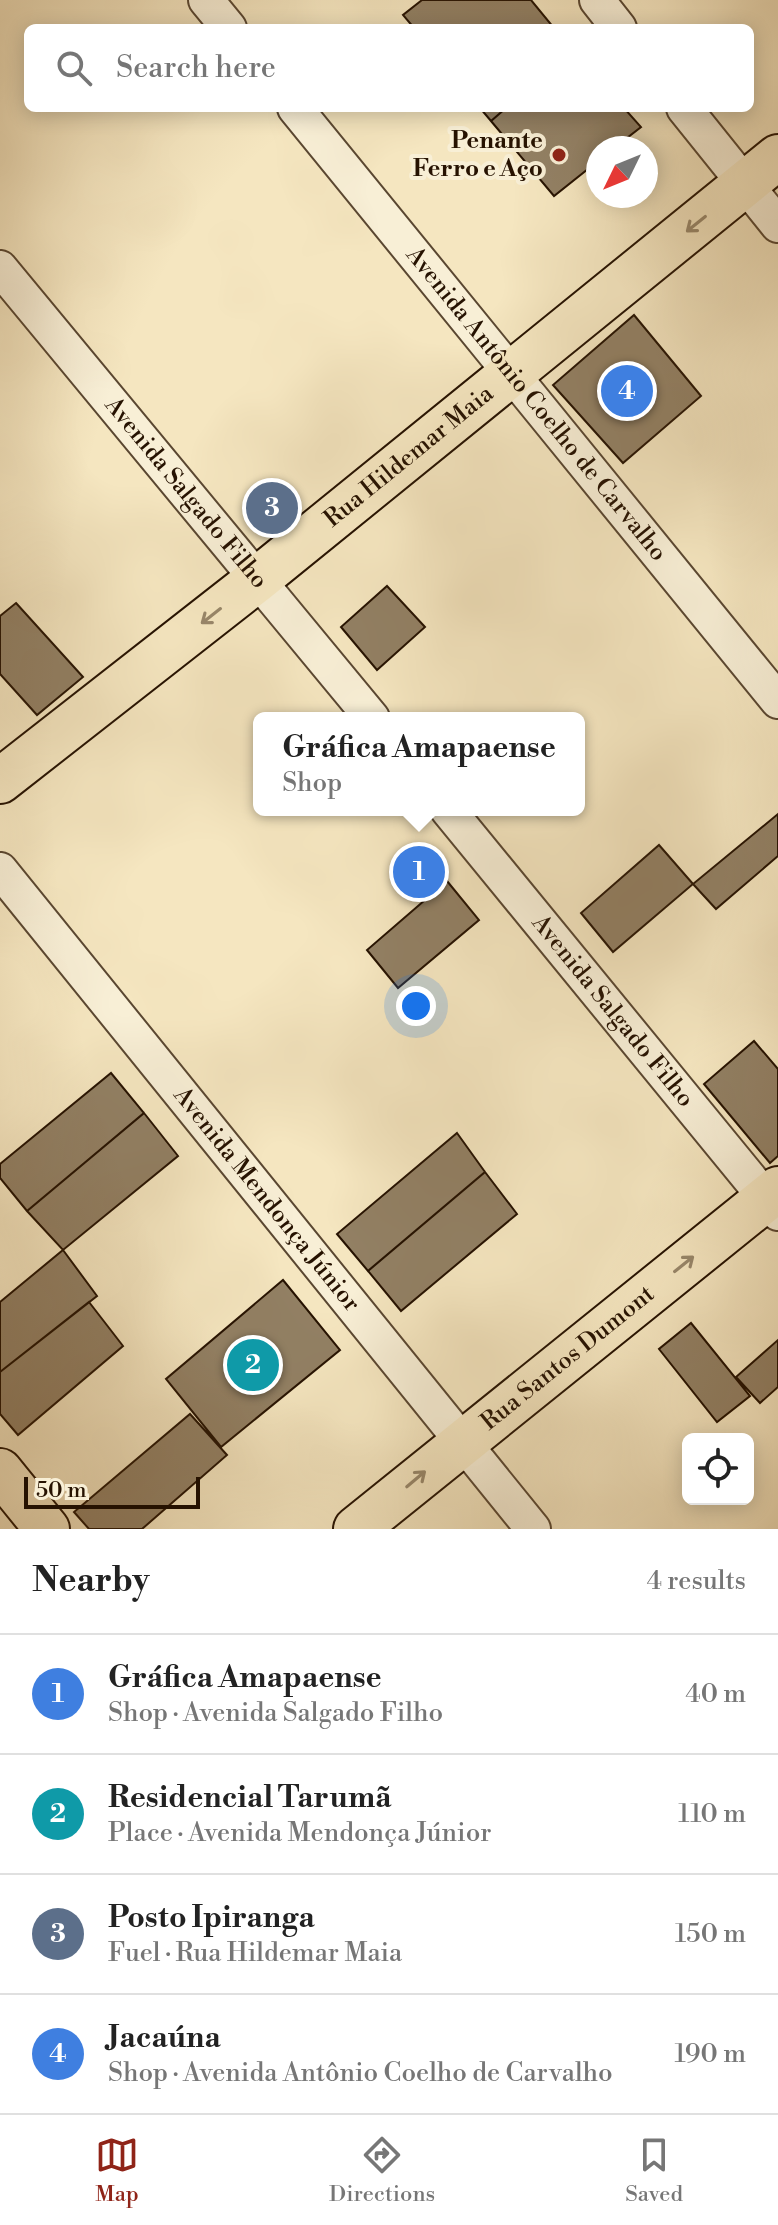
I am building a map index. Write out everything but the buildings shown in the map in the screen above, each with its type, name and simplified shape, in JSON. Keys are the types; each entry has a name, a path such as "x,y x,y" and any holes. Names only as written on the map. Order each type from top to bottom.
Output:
{"main road":[{"name":"Rua Hildemar Maia","path":"0,781 258,579 778,157"},
{"name":"Rua Santos Dumont","path":"356,1529 462,1441 774,1200"},
{"path":"0,1471 47,1529"}],"street":[{"path":"206,0 226,24"},
{"path":"597,0 616,24"},
{"name":"Avenida Antônio Coelho de Carvalho","path":"298,112 778,701"},
{"path":"687,112 778,225"},
{"name":"Avenida Salgado Filho","path":"0,268 367,712"},
{"name":"Avenida Salgado Filho","path":"453,816 774,1200"},
{"name":"Avenida Mendonça Júnior","path":"0,870 533,1529"}],"place":[{"name":"Penante Ferro e Aço","path":"559,155"},
{"name":"Jacaúna","path":"627,391"},
{"name":"Posto Ipiranga","path":"272,508"},
{"name":"Gráfica Amapaense","path":"419,872"},
{"name":"Residencial Tarumã","path":"253,1365"}]}
